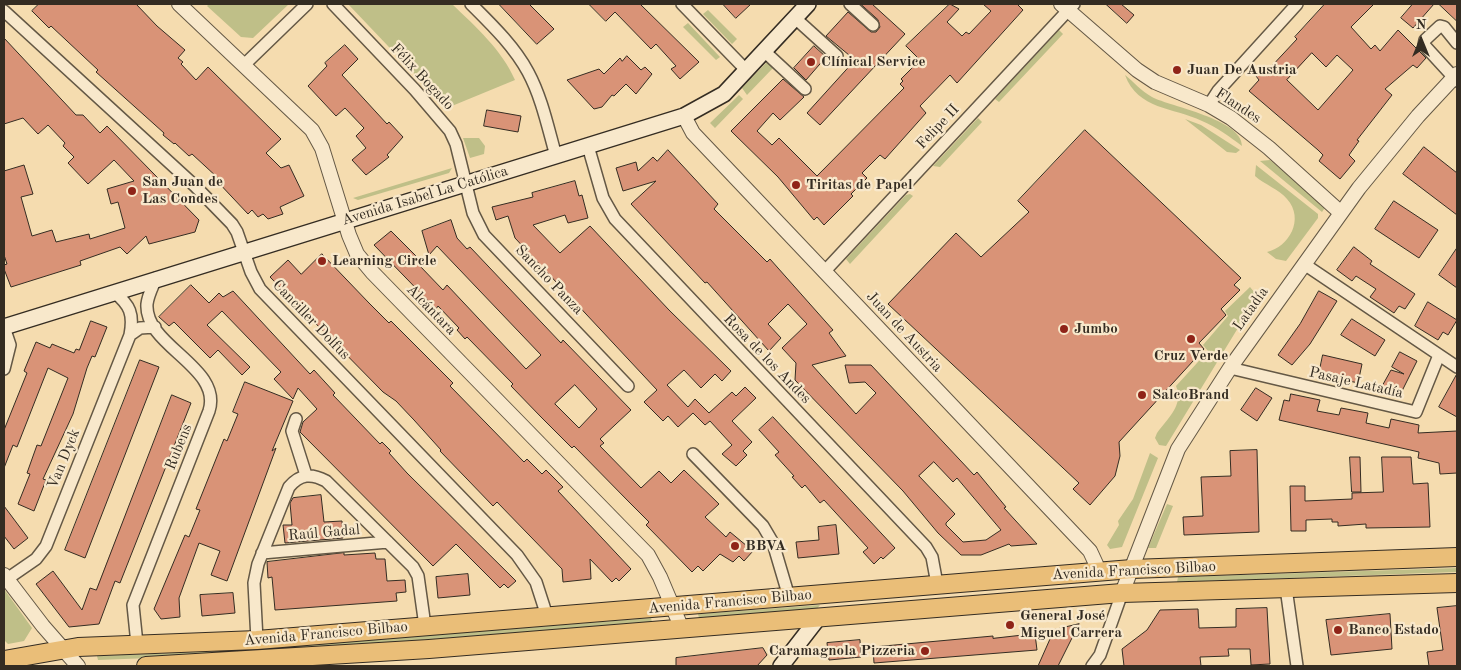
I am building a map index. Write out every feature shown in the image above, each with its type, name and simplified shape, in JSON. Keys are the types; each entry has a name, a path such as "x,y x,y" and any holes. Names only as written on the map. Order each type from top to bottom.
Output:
{"main road":[{"name":"Avenida Isabel La Católica","path":"4,327 156,278 684,116 724,94 808,4"},
{"name":"Avenida Francisco Bilbao","path":"11,659 62,649 136,644 257,640 1132,569 1457,557"},
{"path":"1070,597 1091,584 1097,572"},
{"name":"Avenida Francisco Bilbao","path":"146,666 292,662 1070,597 1457,583"},
{"path":"781,666 832,604 848,592"}],"street":[{"name":"Alcántara","path":"179,4 312,130 322,148 357,254 372,272 648,555 682,629"},
{"path":"244,65 307,4"},
{"name":"Félix Bogado","path":"333,4 445,123 456,144 465,184"},
{"path":"471,4 518,56 528,72 537,91 556,156"},
{"path":"682,4 746,70"},
{"path":"850,4 873,25"},
{"path":"1209,105 1218,91 1297,4"},
{"name":"Flandes","path":"1067,6 1138,70 1155,82 1209,105 1231,118 1335,205 1341,213"},
{"name":"Felipe II","path":"824,272 1067,6"},
{"name":"Canciller Dolfus","path":"4,11 195,186 232,224 260,289 517,554 536,582 547,616"},
{"path":"795,18 837,56"},
{"path":"1456,77 1424,45 1424,40 1440,26 1444,27 1457,43"},
{"path":"764,51 805,89"},
{"name":"Latadía","path":"1122,594 1178,449 1230,368 1341,213 1418,116 1456,77"},
{"name":"Juan de Austria","path":"684,116 693,133 1090,551 1096,564 1097,572"},
{"name":"Rosa de los Andes","path":"588,146 603,198 615,219 926,547 932,557 937,584"},
{"name":"Sancho Panza","path":"465,184 473,213 484,235 628,386"},
{"path":"1304,264 1457,367"},
{"name":"Rubens","path":"136,644 133,605 212,400 205,381 155,327 150,318 147,304 156,278"},
{"name":"Van Dyck","path":"6,577 36,559 46,546 130,335 131,310 126,302 114,292"},
{"path":"4,327 10,345 4,369"},
{"path":"130,335 140,328 155,327"},
{"name":"Pasaje Latadía","path":"1230,368 1416,412 1439,355"},
{"path":"296,418 292,431 306,475"},
{"path":"693,454 763,526 773,543 790,597"},
{"name":"Raúl Gadal","path":"257,640 254,583 262,553 289,487 296,478 306,475 326,481 413,567 418,576 425,626"},
{"name":"Raúl Gadal","path":"262,553 388,542"},
{"path":"6,577 62,649 78,666"},
{"path":"1286,588 1297,666"},
{"path":"1092,666 1101,661 1122,594"}],"green space":[{"path":"209,4 289,4 253,38 241,37 207,6"},
{"path":"348,4 452,4 496,49 515,80 447,108"},
{"path":"708,10 737,39 732,44 703,14"},
{"path":"688,23 720,57 716,60 683,27"},
{"path":"1059,30 1063,34 999,102 995,99"},
{"path":"767,62 773,68 747,95 742,88"},
{"path":"1125,75 1152,97 1204,115 1231,128 1239,137 1242,146 1208,123 1147,101 1138,95"},
{"path":"739,95 743,99 715,128 710,123"},
{"path":"978,118 982,122 940,167 933,166"},
{"path":"1185,119 1201,125 1240,150 1236,153 1227,152"},
{"path":"463,138 479,138 485,146 484,154 470,158"},
{"path":"1270,160 1326,206 1322,212 1260,161"},
{"path":"1256,165 1318,214 1318,218 1286,261 1276,259 1267,252 1275,249 1288,238 1292,231 1295,215 1284,196 1255,176"},
{"path":"452,168 449,173 358,200 353,198"},
{"path":"910,194 913,196 850,264 846,259 906,195"},
{"path":"1250,287 1255,293 1255,300 1166,446 1159,445 1155,438 1174,411 1178,399 1176,386 1208,351 1203,345 1228,316 1225,311"},
{"path":"1150,453 1158,458 1122,547 1110,549 1107,545 1119,525 1118,521 1133,499"},
{"path":"1167,504 1173,506 1156,548 1148,548"},
{"path":"1457,568 1457,572 1177,582 1178,577"},
{"path":"4,589 32,628 24,641 8,644 4,640"},
{"path":"820,605 816,610 699,618 698,614"},
{"path":"651,618 652,622 229,655 98,660 97,656 230,651"}],"building":[{"path":"39,4 136,4 157,26 185,50 178,58 196,80 208,67 281,139 266,153 281,168 289,165 304,196 280,207 283,214 268,219 263,214 258,217 252,210 248,214 216,180 218,178 192,154 189,156 163,135 164,133 96,72 98,70 32,11"},
{"path":"499,4 529,4 554,29 537,44"},
{"path":"589,4 640,4 699,62 680,79 671,69 676,66 656,44 651,49 615,12 606,21"},
{"path":"723,4 751,4 736,18"},
{"path":"861,4 872,4 905,34 820,125 807,113 855,60 826,36 848,12 871,32 876,32 880,27 878,20"},
{"path":"950,4 959,9 947,22 962,36 966,32 969,34 991,11 983,4 1017,4 1023,10 957,83 950,75 920,106 926,113 885,159 880,155 862,173 867,178 851,194 853,196 824,225 817,217 814,220 778,177 731,131 783,79 804,97 780,120 773,113 757,131 772,145 779,138 817,176 904,88 900,84 903,81 901,79 920,60 906,46"},
{"path":"1106,4 1121,4 1134,15 1127,23"},
{"path":"1325,4 1374,4 1351,27 1371,49 1375,45 1380,51 1398,30 1426,58 1417,68 1413,65 1385,89 1392,95 1357,140 1359,141 1349,155 1355,161 1340,179 1319,161 1323,155 1318,150 1249,91 1259,80 1256,76 1266,66 1269,69 1297,39 1295,37","holes":["1312,53 1326,67 1337,55 1353,70 1318,110 1287,80"]},
{"path":"1413,4 1434,4 1413,28 1401,18"},
{"path":"1439,4 1457,4 1457,21"},
{"path":"4,38 76,115 83,115 100,133 107,126 199,220 195,232 149,244 146,236 127,254 120,247 80,261 81,265 11,287 4,269 4,265 7,264 4,255 4,171 24,165 33,194 21,197 32,236 52,230 56,242 89,234 90,239 125,228 118,202 111,204 107,189 134,181 114,160 88,184 68,163 74,157 63,146 65,143 48,125 38,134 23,118 4,124"},
{"path":"345,45 358,59 342,75 387,124 389,122 403,137 387,155 389,157 366,175 352,160 366,148 356,136 364,128 345,108 336,116 308,86 327,66 325,63"},
{"name":"Clínical Service","path":"814,46 826,57 806,80 794,68"},
{"path":"627,56 641,70 645,67 652,74 636,94 626,84 614,96 612,95 602,107 594,109 567,80 599,69 604,74 620,58 622,61"},
{"path":"487,110 521,116 518,132 484,126"},
{"name":"Jumbo","path":"1085,130 1241,278 1234,285 1240,290 1221,309 1226,315 1199,343 1204,349 1119,442 1120,456 1115,476 1090,505 1073,489 1079,483 888,304 956,233 981,257 1029,212 1018,201"},
{"path":"1424,147 1457,173 1457,215 1403,174"},
{"path":"668,150 718,204 714,209 767,262 770,259 833,330 829,333 846,356 812,365 856,414 876,393 865,382 849,383 845,365 871,365 974,475 977,472 1006,507 1004,508 1037,544 1011,546 1009,544 981,555 961,555 938,533 903,491 795,380 796,363 782,348 807,324 788,304 768,324 781,338 769,351 707,282 705,283 631,204 656,181 623,191 616,168 636,162 638,171 653,157 657,161","holes":["934,462 953,482 957,478 1001,530 986,540 963,542 946,525 955,514 919,476"]},
{"path":"575,181 579,196 582,195 588,218 568,223 565,215 533,225 560,253 590,226 669,310 731,371 722,381 715,374 701,388 684,370 667,385 688,407 695,399 709,413 732,392 736,396 745,387 756,398 732,421 752,442 743,451 747,455 736,466 722,454 732,445 710,421 705,425 693,413 678,427 668,416 663,421 644,402 657,390 515,238 508,216 496,220 492,207 533,197 532,193"},
{"path":"1394,201 1438,230 1419,258 1375,229"},
{"path":"451,220 457,238 467,249 470,247 561,343 563,340 631,410 600,439 604,443 600,446 641,488 659,471 671,483 684,470 719,504 705,517 726,537 730,532 753,551 744,561 739,556 733,562 720,554 703,571 698,566 692,572 646,525 649,522 574,446 572,448 541,417 511,386 513,384 467,337 465,339 457,330 459,328 438,306 436,309 374,245 391,231 422,262 419,265 443,290 447,285 526,369 541,355 437,246 429,255 422,231","holes":["575,385 597,409 579,428 555,404"]},
{"path":"1354,247 1372,261 1370,264 1415,294 1405,309 1399,306 1394,313 1370,297 1376,289 1356,276 1352,281 1337,270"},
{"path":"1457,248 1457,288 1439,275"},
{"path":"322,254 389,323 391,321 453,383 450,386 524,462 527,459 542,474 546,470 563,487 558,491 631,569 619,581 616,578 612,582 590,559 591,579 563,582 562,569 497,502 493,506 440,451 396,401 383,392 270,277 288,260 301,274"},
{"path":"191,285 209,303 219,293 223,297 233,291 310,374 314,370 335,393 333,395 380,444 382,442 391,451 389,453 407,473 516,581 508,588 504,584 500,588 456,544 433,566 300,432 303,422 317,409 298,388 293,399 274,379 281,372 222,311 207,325 250,367 242,375 218,350 210,358 174,322 169,326 159,317"},
{"path":"1319,291 1337,301 1310,344 1292,365 1278,355 1300,324"},
{"path":"1428,302 1457,320 1448,335 1443,332 1438,340 1415,326"},
{"path":"1352,319 1385,340 1375,356 1341,335"},
{"path":"91,321 107,327 95,357 92,356 87,368 73,414 43,479 46,480 34,511 18,504 30,474 27,473 37,445 41,446 68,378 48,368 17,447 13,445 4,468 4,430 27,373 24,371 36,342 50,348 52,344 74,353 76,349 79,350"},
{"path":"1400,352 1417,361 1399,397 1381,388 1391,370 1404,374 1392,367"},
{"path":"1323,355 1362,364 1358,383 1319,374"},
{"path":"140,360 159,367 85,558 65,550"},
{"path":"1457,374 1457,417 1439,407"},
{"path":"245,382 293,401 272,451 276,448 227,581 211,575 220,551 199,543 179,598 180,617 161,619 154,609 185,535 189,537 200,510 196,509 224,439 227,441 238,414 233,412"},
{"path":"1256,388 1272,398 1257,421 1241,410"},
{"path":"1291,394 1320,400 1317,411 1339,415 1341,408 1368,413 1366,423 1389,428 1391,419 1419,425 1418,433 1457,431 1457,473 1440,474 1439,463 1418,458 1419,452 1279,420 1284,400 1289,401"},
{"path":"172,395 191,403 120,583 115,581 99,624 69,627 36,584 53,571 82,610 90,588 96,590"},
{"path":"773,417 895,548 883,559 881,557 874,564 863,552 868,548 824,500 820,503 805,485 802,488 792,477 794,476 775,455 779,452 759,430"},
{"path":"1257,450 1259,532 1184,535 1183,517 1203,516 1201,477 1231,476 1230,451"},
{"path":"1350,457 1360,457 1361,492 1352,492"},
{"path":"1382,457 1411,457 1413,484 1428,483 1430,527 1366,528 1366,524 1338,526 1338,522 1332,522 1332,519 1306,520 1306,531 1291,531 1290,486 1305,486 1305,501 1352,499 1352,493 1383,492"},
{"path":"321,495 324,522 342,521 343,538 285,543 283,525 292,525 290,503 293,498"},
{"path":"4,506 28,538 14,549 4,536"},
{"path":"836,525 839,554 798,558 796,542 819,540 818,527"},
{"path":"344,553 344,555 375,553 376,559 385,559 387,581 405,580 406,592 396,593 397,601 275,610 272,577 268,578 267,562"},
{"path":"468,574 470,595 438,598 436,577"},
{"path":"233,593 235,613 202,616 200,595"},
{"path":"1457,606 1457,666 1429,666 1427,652 1443,650 1437,608"},
{"path":"1267,608 1270,664 1251,665 1250,649 1228,649 1229,656 1200,657 1201,666 1124,666 1122,649 1147,630 1160,610 1198,609 1199,628 1236,627 1236,609"},
{"path":"1390,614 1392,649 1331,655 1326,620"},
{"path":"1079,624 1058,666 1038,666 1054,630"},
{"path":"1035,634 1037,650 874,663 873,647"},
{"path":"860,640 861,657 829,660 827,643"},
{"path":"763,648 767,655 757,666 676,666 676,658"}],"place":[{"name":"Clínical Service","path":"811,62"},
{"name":"Juan De Austria","path":"1177,70"},
{"name":"Tiritas de Papel","path":"796,185"},
{"name":"San Juan de Las Condes","path":"132,191"},
{"name":"Learning Circle","path":"322,261"},
{"name":"Jumbo","path":"1064,329"},
{"name":"Cruz Verde","path":"1191,339"},
{"name":"SalcoBrand","path":"1142,395"},
{"name":"BBVA","path":"735,546"},
{"name":"General José Miguel Carrera","path":"1010,625"},
{"name":"Banco Estado","path":"1338,630"},
{"name":"Caramagnola Pizzeria","path":"925,651"}]}
